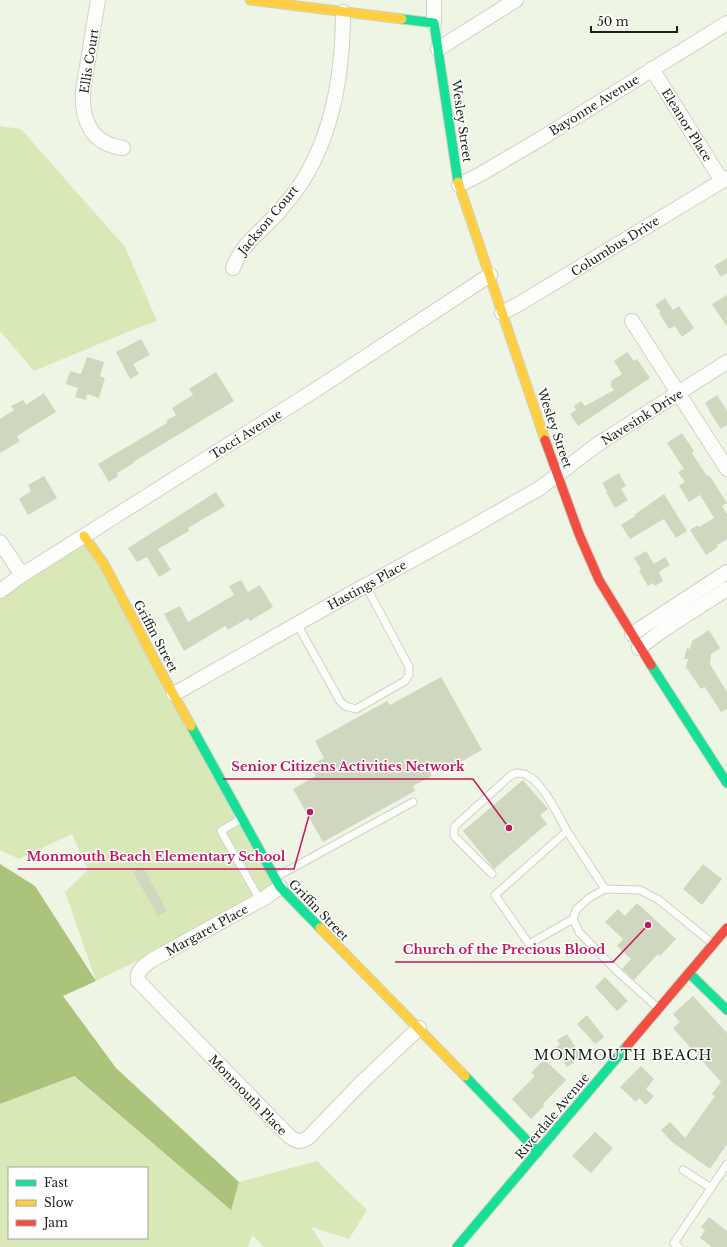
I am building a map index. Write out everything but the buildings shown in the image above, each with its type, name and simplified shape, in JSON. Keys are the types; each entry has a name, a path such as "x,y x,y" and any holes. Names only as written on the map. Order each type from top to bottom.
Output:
{"street":[{"name":"Ellis Court","path":"98,0 83,90 82,100 84,114 90,130 100,140 117,148 123,148"},
{"path":"250,0 434,23 434,0"},
{"path":"438,49 516,0"},
{"name":"Jackson Court","path":"233,268 238,255 293,194 321,144 330,119 336,93 343,34 343,12"},
{"name":"Wesley Street","path":"434,23 459,185 502,313 588,556 600,582 639,648 727,783"},
{"name":"Bayonne Avenue","path":"459,185 542,138 727,23"},
{"name":"Eleanor Place","path":"652,69 725,179"},
{"name":"Columbus Drive","path":"502,313 725,179"},
{"name":"Tocci Avenue","path":"0,591 84,536 320,387 490,275"},
{"path":"632,321 727,469"},
{"name":"Navesink Drive","path":"558,474 598,444 727,362"},
{"name":"Hastings Place","path":"174,694 465,531 540,488 558,474"},
{"name":"Griffin Street","path":"84,536 104,564 162,674 277,883 538,1152"},
{"path":"0,542 22,576"},
{"path":"632,634 727,572"},
{"path":"639,648 666,628 727,589"},
{"name":"Margaret Place","path":"137,975 142,967 152,960 260,900 277,883"},
{"name":"Riverdale Avenue","path":"457,1247 727,928"},
{"path":"689,973 727,1010"},
{"name":"Monmouth Place","path":"137,975 138,980 142,985 296,1142 309,1138 360,1084 419,1028"}],"lane":[{"path":"297,624 340,701 345,706 356,709 405,681 409,675 409,667 366,586"},
{"path":"492,874 454,836 454,830 455,826 510,776 516,773 528,776 539,786 556,810 568,832 605,889"},
{"path":"277,883 413,802"},
{"path":"242,818 221,831 260,900"},
{"path":"568,832 495,895 529,944 573,919 576,910 589,898 605,889 640,890 660,900 714,944"},
{"path":"573,919 579,932 618,972 659,1008"},
{"path":"679,1247 674,1243 727,1164"},
{"path":"683,1170 711,1188"}],"shaded area":[{"path":"0,126 21,129 125,247 157,321 34,371 0,331"},
{"path":"88,538 280,892 96,981 65,892 88,870 72,834 19,859 0,850 0,591"},
{"path":"0,864 35,886 96,981 63,996 116,1068 239,1182 231,1210 74,1076 0,1104"},
{"path":"73,1076 230,1209 239,1182 317,1161 367,1210 349,1239 311,1227 324,1247 264,1247 252,1235 248,1247 0,1247 0,1104"}],"traffic: fast":[{"path":"402,19 434,23 458,182"},
{"path":"651,665 727,783"},
{"path":"191,726 280,887 320,928"},
{"path":"689,973 727,1010"},
{"path":"457,1247 627,1046"},
{"path":"465,1076 538,1152"}],"traffic: slow":[{"path":"250,0 402,19"},
{"path":"458,182 545,440"},
{"path":"84,536 104,564 191,726"},
{"path":"320,928 465,1076"}],"traffic: jam":[{"path":"545,440 579,534 599,580 651,665"},
{"path":"627,1046 727,928"}],"place":[{"name":"Monmouth Beach Elementary School","path":"310,812"},
{"name":"Senior Citizens Activities Network","path":"509,828"},
{"name":"Church of the Precious Blood","path":"648,925"}],"district":[{"name":"MONMOUTH BEACH","path":"623,1055"}]}
